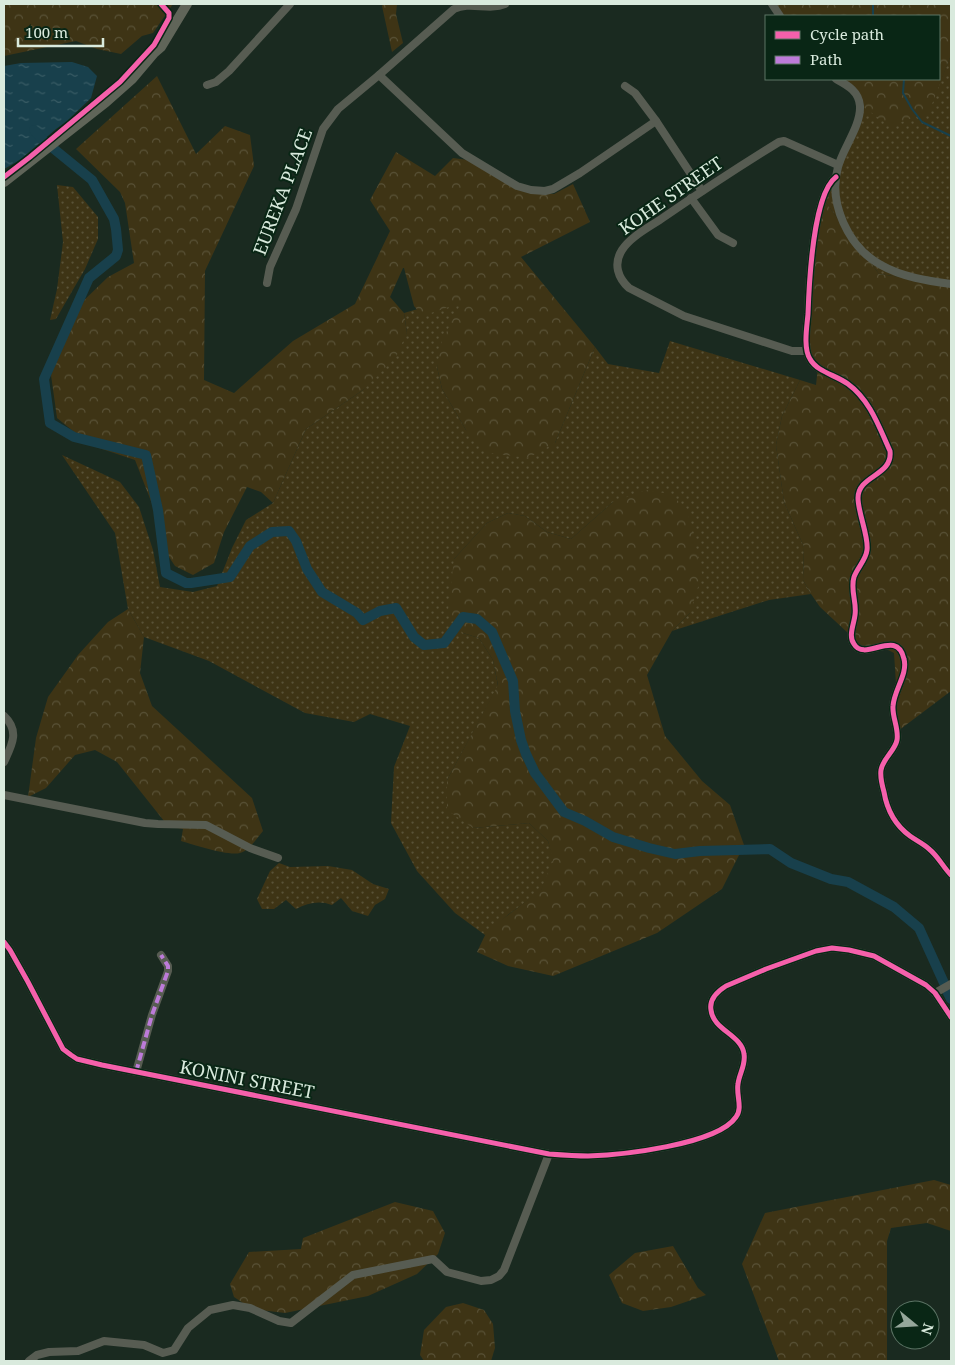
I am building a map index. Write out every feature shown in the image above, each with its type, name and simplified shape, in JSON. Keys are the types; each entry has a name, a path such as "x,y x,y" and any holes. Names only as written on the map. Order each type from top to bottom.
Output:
{"main road":[{"path":"154,53 179,4"},
{"path":"4,182 132,79 161,47 187,4"}],"street":[{"path":"207,86 216,82 229,71 290,4"},
{"name":"EUREKA PLACE","path":"266,283 270,267 296,209 323,129 338,109 454,9 468,5 492,7 505,4"},
{"path":"772,4 779,15"},
{"path":"379,74 462,153 517,186 531,190 553,190 656,121"},
{"path":"838,80 853,89 860,104 858,121 838,165 836,177 837,204 846,228 855,242 880,265 896,272 951,284"},
{"path":"625,86 635,93 656,121 702,191"},
{"name":"KOHE STREET","path":"807,351 792,351 684,316 636,292 623,282 619,276 617,263 622,250 633,238 691,198 779,142 784,141 838,165"},
{"path":"836,177 830,181 823,201 811,253 807,351 813,363 842,380 860,395 875,418 890,451 888,464 864,483 858,494 867,546 865,557 856,571 853,583 855,614 852,640 855,647 863,650 886,645 898,648 903,655 905,660 904,668 894,696 893,706 897,740 881,770 886,804 888,811 898,826 931,851 951,875"},
{"path":"691,198 718,235 733,243"},
{"path":"823,201 831,199 837,204"},
{"path":"4,716 10,723 14,733 4,762"},
{"path":"4,795 145,823 206,825 250,848 278,858"},
{"name":"KONINI STREET","path":"4,942 28,982 59,1042 67,1053 85,1061 550,1154 597,1156 662,1147 714,1134 730,1124 739,1110 737,1085 744,1060 744,1052 735,1039 716,1022 712,1015 711,1006 713,998 719,991 741,979 816,951 841,948 874,956 926,985 936,993"},
{"path":"136,1072 152,1014 168,971 168,966 162,955"},
{"path":"951,984 936,993 951,1017"},
{"path":"29,1361 36,1355 49,1352 78,1351 104,1341 144,1345 163,1353 174,1350 188,1328 210,1310 233,1305 250,1308 279,1321 291,1323 353,1275 433,1259 447,1272 481,1280 491,1280 504,1270 550,1154"}],"green space":[{"path":"4,4 173,4 153,33 142,36 121,54 97,49 76,41 4,56"},
{"path":"383,4 397,4 396,14 403,43 392,52 382,6"},
{"path":"773,4 951,4 951,55 929,112 890,126 862,106 843,80 940,80 940,15 779,15"},
{"path":"951,55 951,284 879,274 824,200 862,106 928,112"},
{"path":"157,76 196,154 225,126 250,135 254,166 205,271 204,380 234,393 293,341 355,304 390,231 370,200 396,152 435,176 453,158 468,160 532,193 554,194 573,184 590,222 521,257 595,347 555,443 528,458 490,453 466,430 442,389 437,367 442,341 461,303 422,316 414,306 403,268 390,297 404,313 407,333 396,357 363,390 306,429 273,503 261,492 247,487 224,532 214,563 193,575 175,566 161,545 154,509 135,460 90,445 57,418 51,375 74,310 108,277 134,263 125,203 120,192 76,149"},
{"path":"57,185 73,187 98,217 98,239 85,269 56,319 50,320 57,289 63,242"},
{"path":"824,200 879,274 951,284 951,691 894,734 896,684 894,653 883,648 863,647 820,607 803,580 804,547 784,502 776,445 782,416 800,380 816,385 818,367 807,353 811,255"},
{"path":"452,299 462,302 437,367 442,389 466,430 555,443 595,347 608,364 659,373 670,341 800,380 782,416 776,445 784,502 804,547 803,580 811,594 769,600 672,631 690,613 613,502 571,539 547,532 525,516 508,513 487,523 454,559 463,633 479,638 493,660 498,686 447,780 473,828 529,823 548,841 554,860 541,891 509,914 485,935 455,913 417,871 391,823 394,767 410,726 370,714 354,722 305,713 209,661 144,637 128,609 115,533 62,455 120,482 139,507 153,550 160,587 193,592 217,586 232,548 246,520 273,503 306,429 363,390 407,333 404,313"},
{"path":"646,490 670,494 687,509 702,574 690,613 672,631 647,675 665,736 702,781 730,805 744,845 722,889 657,933 553,976 508,966 477,952 487,931 541,890 553,860 548,841 529,823 473,828 447,810 447,780 498,685 493,660 479,638 463,633 448,611 454,559 487,523 508,513 525,516 547,532 571,539 613,502"},
{"path":"128,609 144,637 140,673 152,706 252,798 263,831 253,844 243,852 227,853 181,841 183,829 168,826 117,762 95,750 75,755 46,788 28,797 36,738 48,697 78,655 108,622"},
{"path":"279,863 290,867 328,866 352,870 373,884 389,889 385,899 375,905 368,916 352,911 341,898 332,905 314,903 296,909 286,900 274,909 262,909 257,899 270,871"},
{"path":"934,1180 951,1185 951,1231 927,1223 891,1228 887,1241 887,1361 779,1361 742,1264 765,1213"},
{"path":"395,1202 433,1211 445,1233 438,1254 417,1274 368,1296 285,1313 252,1309 234,1297 230,1284 249,1252 301,1249 303,1238"},
{"path":"673,1246 698,1288 706,1295 671,1307 643,1311 622,1303 609,1275 635,1253"},
{"path":"463,1303 484,1310 493,1324 495,1348 491,1361 424,1361 420,1355 424,1330 446,1307"}],"water":[{"path":"72,62 88,67 97,76 91,98 67,121 20,160 4,169 4,66 21,63"}],"waterway":[{"path":"873,4 873,15"},
{"path":"904,80 903,93 922,122 951,136"},
{"path":"34,130 43,140 92,180 114,219 118,250 116,256 89,278 44,379 50,423 74,437 146,455 158,510 166,573 186,583 230,577 250,546 272,532 289,531 296,541 307,569 322,592 357,613 363,620 380,611 396,608 414,637 424,645 444,643 463,617 477,619 492,632 513,681 515,711 526,754 535,773 564,812 585,821 613,837 649,848 675,854 700,851 770,849 791,863 831,879 848,882 894,907 919,928 944,983"},
{"path":"947,991 951,999"}],"marked path":[{"path":"136,1072 152,1015 168,971 168,966 161,955"}],"cycle path":[{"path":"4,177 120,82 154,45 169,18 169,13 161,4"},
{"path":"836,177 828,187 817,220 811,262 806,337 807,349 810,359 817,367 856,390 873,414 890,451 886,466 863,484 859,490 858,504 867,550 853,582 855,610 851,637 859,649 865,650 888,645 895,646 900,650 904,659 903,676 893,706 897,740 882,766 882,784 892,817 905,832 932,852 951,875"},
{"path":"4,942 28,982 63,1049 77,1059 549,1154 573,1156 644,1151 667,1147 709,1135 725,1127 736,1117 739,1110 738,1084 744,1062 744,1054 738,1042 713,1017 711,1002 717,993 726,986 766,969 816,951 832,948 874,956 926,985 935,993 951,1017"}]}
